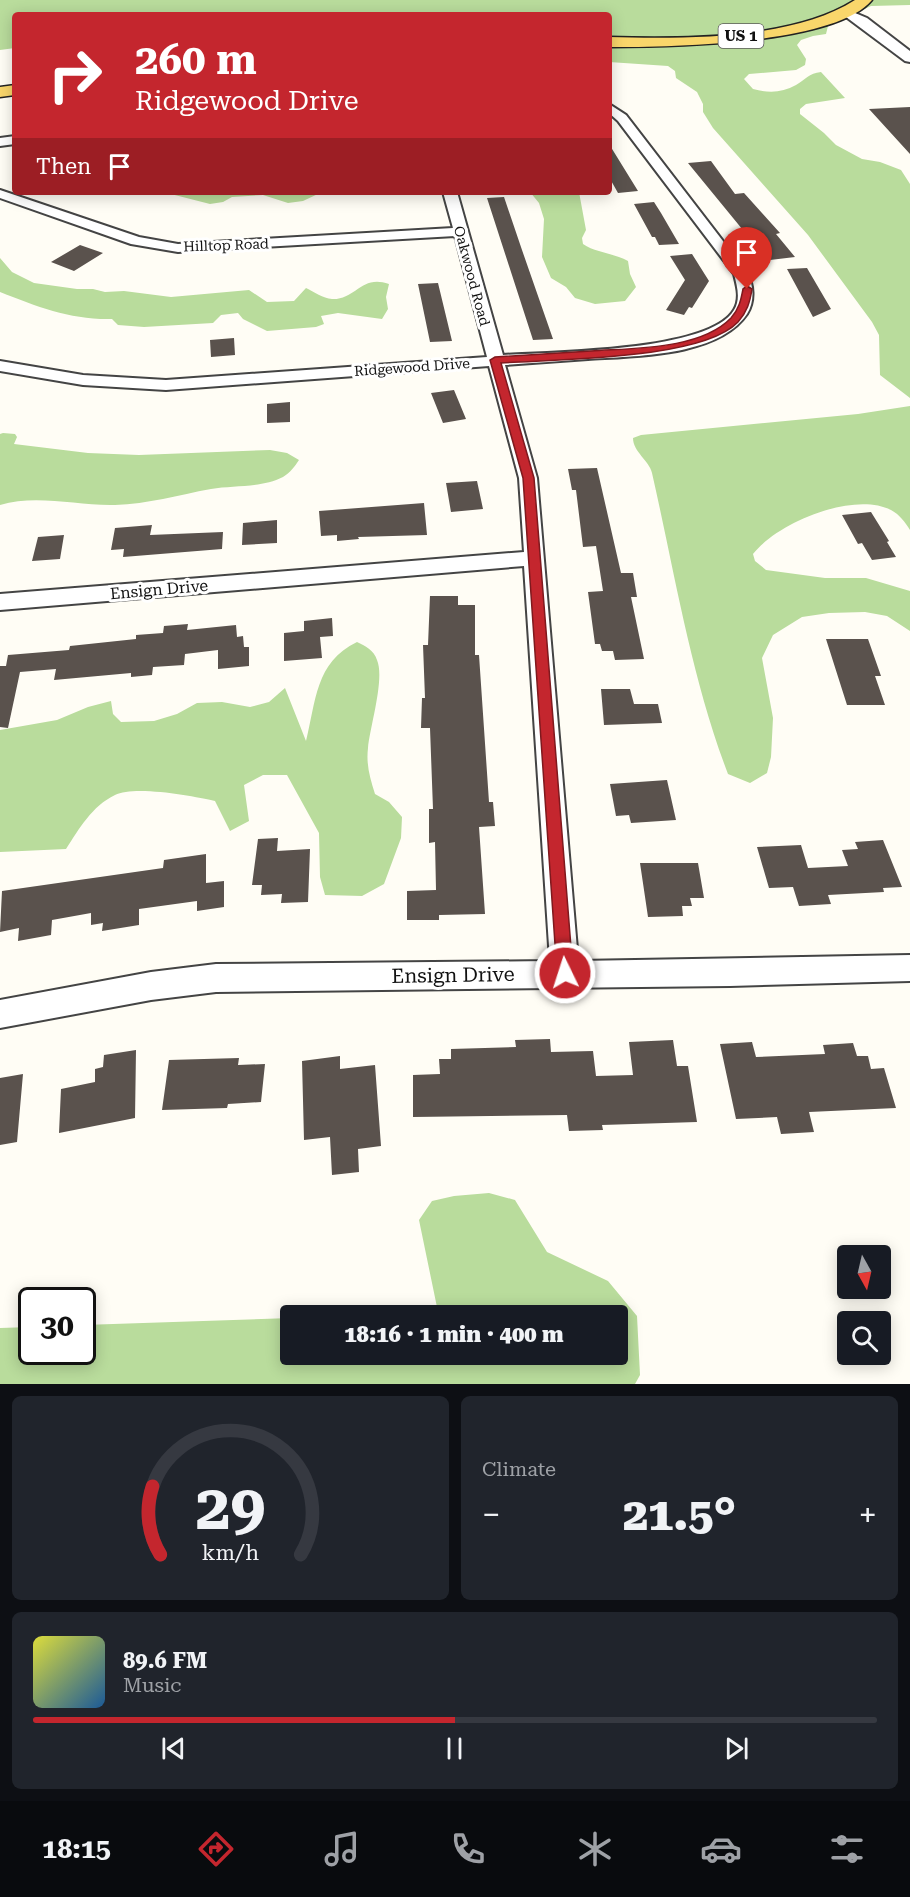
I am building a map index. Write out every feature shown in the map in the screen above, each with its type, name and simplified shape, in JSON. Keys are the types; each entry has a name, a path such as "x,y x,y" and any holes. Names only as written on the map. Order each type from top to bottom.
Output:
{"main road":[{"name":"US 1","path":"612,42 666,43 725,38 807,25 848,14 865,0"}],"street":[{"path":"848,14 862,21 910,58"},
{"name":"Ridgewood Drive","path":"0,366 66,379 166,385 658,349 692,342 716,333 734,321 744,306 747,289 741,274 622,118 612,110"},
{"name":"Hilltop Road","path":"0,194 136,241 178,248 460,232"},
{"name":"Oakwood Road","path":"451,195 528,478 565,973"},
{"name":"Ensign Drive","path":"0,602 534,558"},
{"name":"Ensign Drive","path":"0,1014 151,986 216,978 730,973 910,968"}],"green space":[{"path":"0,0 910,0 910,5 871,6 828,26 826,34 801,40 797,45 806,59 805,65 796,70 749,74 744,79 753,89 775,92 791,88 810,75 821,72 845,98 806,104 800,109 800,114 836,145 862,159 880,162 901,170 910,184 910,398 880,375 879,335 872,322 808,235 713,128 703,112 703,104 697,92 676,78 675,71 668,66 612,62 612,12 12,12 12,48 0,50"},
{"path":"175,195 263,195 232,197 223,202 210,204"},
{"path":"263,195 316,195 303,201 288,203"},
{"path":"532,195 580,195 586,230 582,238 583,244 628,261 630,274 636,287 625,301 595,304 575,298 566,287 551,278 542,257 544,219 539,203"},
{"path":"0,258 12,272 34,283 171,297 249,290 267,302 294,301 306,288 332,299 347,296 372,282 379,282 389,284 386,297 388,309 382,319 338,313 321,316 324,324 316,327 267,331 243,319 238,313 221,315 213,323 144,327 118,325 112,319 69,315 0,292"},
{"path":"910,406 910,530 891,510 875,505 857,504 837,507 797,521 779,531 753,554 755,561 766,570 825,578 866,578 910,591 910,631 887,616 865,612 829,613 802,617 773,635 762,658 773,718 771,757 767,773 750,783 728,774 694,663 652,473 636,448 633,438 641,435 858,414"},
{"path":"0,434 15,434 17,437 14,444 88,453 139,455 270,450 287,453 299,460 286,475 275,481 211,489 139,503 101,505 28,500 0,505"},
{"path":"357,642 374,654 379,668 378,690 368,748 370,777 375,794 389,802 402,817 401,838 384,884 362,896 325,895 320,877 319,833 287,775 263,775 244,785 249,821 230,831 215,801 164,792 124,792 99,805 66,849 0,852 0,730 57,720 88,707 111,701 113,714 121,722 154,721 177,714 197,703 222,702 250,707 269,702 285,688 306,741 315,698 325,672 343,650"},
{"path":"489,1193 515,1200 547,1252 608,1281 628,1305 437,1305 419,1220 432,1201 454,1196"},
{"path":"628,1305 637,1316 640,1375 635,1384 0,1384 0,1328 18,1327 18,1365 96,1365 96,1325 280,1318 280,1365 628,1365"}],"building":[{"path":"910,107 910,154 869,109"},
{"path":"612,149 638,191 618,193 612,182"},
{"path":"711,161 735,194 744,193 780,233 776,234 795,257 770,260 688,163"},
{"path":"504,197 553,339 533,340 487,198"},
{"path":"654,202 679,244 659,245 655,237 652,237 634,204"},
{"path":"80,245 103,253 74,271 51,262"},
{"path":"692,254 709,281 692,308 689,307 684,315 666,310 685,280 670,256"},
{"path":"807,268 831,309 813,317 787,269"},
{"path":"438,283 452,341 430,342 418,284"},
{"path":"234,338 235,355 211,357 210,340"},
{"path":"454,390 466,419 443,423 431,393"},
{"path":"290,402 290,422 267,423 267,404"},
{"path":"597,468 621,573 633,573 637,597 631,597 644,659 615,660 613,651 602,651 600,644 595,644 588,592 603,591 596,546 583,547 576,490 572,490 568,469"},
{"path":"477,481 483,509 451,512 446,483"},
{"path":"424,503 427,535 358,537 359,539 337,541 337,535 321,536 319,511"},
{"path":"871,512 896,557 872,560 862,543 858,544 842,515"},
{"path":"277,520 277,543 242,545 243,523"},
{"path":"152,525 150,535 223,532 222,549 123,557 124,549 111,550 115,528"},
{"path":"64,535 60,559 32,561 38,537"},
{"path":"430,596 458,596 458,605 475,605 475,655 479,655 489,802 493,802 495,826 479,827 485,914 439,915 439,920 407,920 407,891 436,890 435,842 429,843 429,809 433,809 430,728 421,728 422,698 425,698 423,645 428,645"},
{"path":"332,618 333,636 320,637 322,658 284,661 284,633 304,631 304,621"},
{"path":"188,624 187,630 236,625 237,637 243,636 244,647 249,647 249,666 218,669 218,650 185,654 184,665 153,667 152,675 131,677 131,673 54,680 56,669 20,672 8,728 0,727 0,666 6,666 8,655 69,650 70,646 136,639 136,635 163,633 164,626"},
{"path":"826,639 868,639 881,676 875,676 885,705 847,705"},
{"path":"601,689 630,689 634,704 658,704 662,723 604,725"},
{"path":"667,780 676,820 631,823 629,815 616,816 610,784"},
{"path":"278,838 277,851 310,849 308,902 281,903 282,894 261,895 262,885 252,885 258,839"},
{"path":"883,840 902,887 883,888 884,892 828,895 831,904 799,906 793,887 769,888 757,847 801,845 808,868 848,866 842,850 858,849 855,842"},
{"path":"206,854 206,883 224,881 224,907 197,911 197,901 139,909 139,925 102,931 103,923 91,925 91,913 52,920 51,935 18,941 19,928 0,932 2,891 163,868 164,860"},
{"path":"640,863 698,863 704,898 690,898 692,906 682,906 683,916 648,917"},
{"path":"550,1039 551,1052 593,1051 596,1076 633,1075 629,1042 673,1040 677,1066 688,1066 697,1122 602,1125 603,1130 569,1131 567,1115 413,1117 413,1075 440,1074 439,1059 451,1059 451,1049 516,1047 515,1040"},
{"path":"752,1042 756,1057 825,1054 823,1045 853,1043 857,1056 868,1056 871,1069 884,1068 896,1108 809,1112 814,1132 781,1134 777,1117 736,1119 720,1044"},
{"path":"136,1050 135,1118 59,1133 61,1089 95,1082 95,1069 103,1067 104,1055"},
{"path":"340,1056 340,1069 375,1065 381,1146 358,1149 359,1172 332,1175 330,1137 304,1140 302,1061"},
{"path":"239,1058 238,1065 265,1064 261,1102 228,1104 227,1108 162,1110 169,1060"},
{"path":"23,1074 17,1142 0,1145 0,1078"}],"route":[{"path":"565,973 528,478 495,360 658,349 692,342 716,333 734,321 744,306 747,289"}]}
